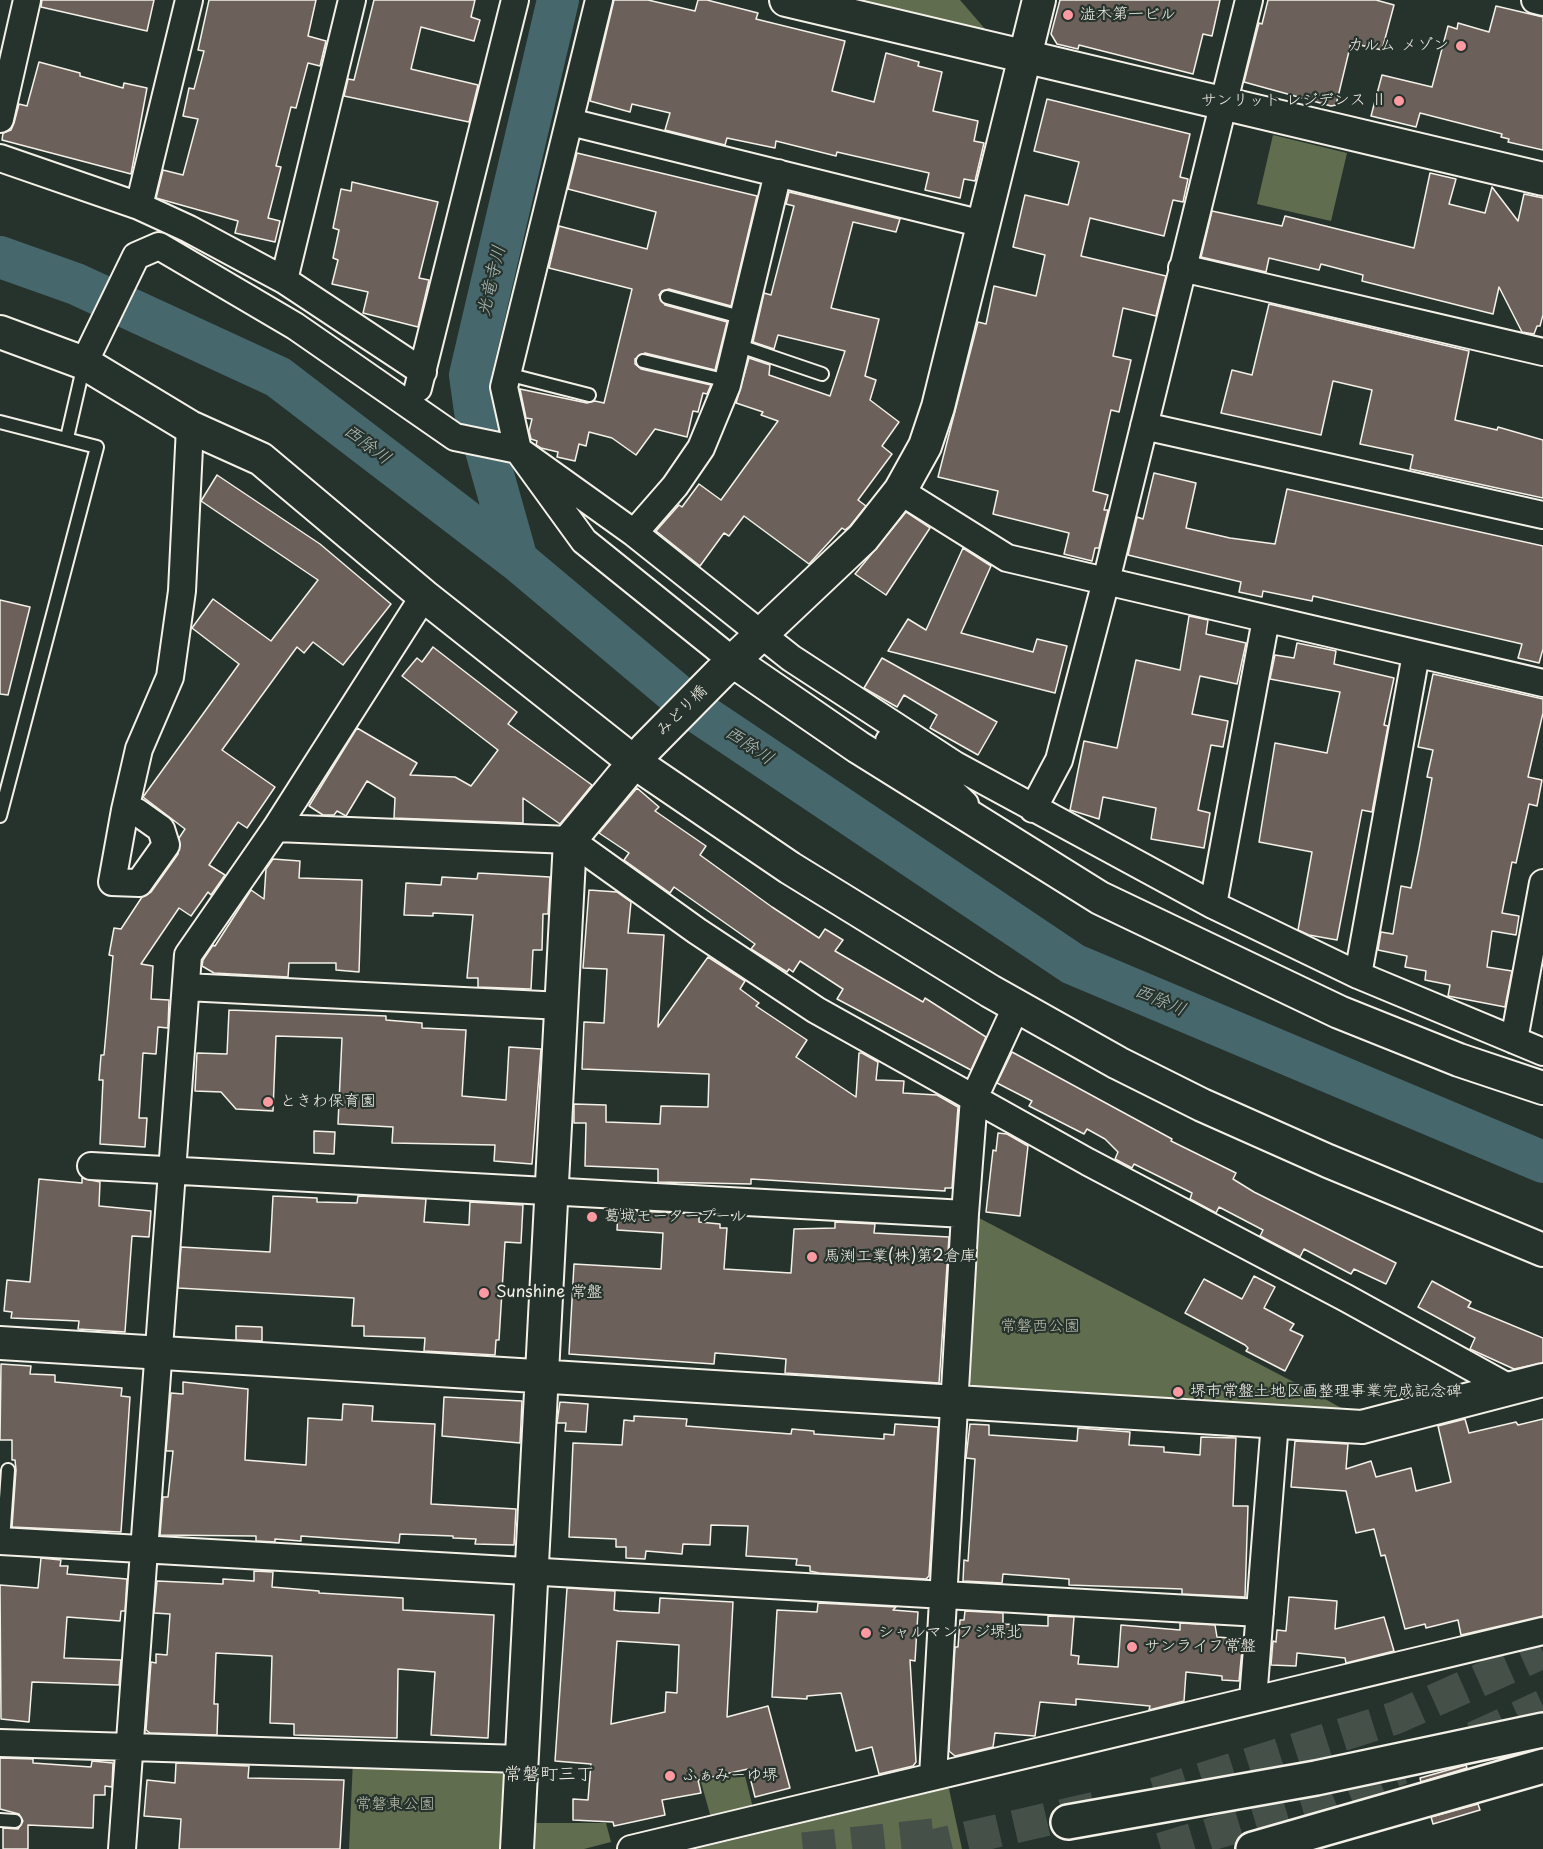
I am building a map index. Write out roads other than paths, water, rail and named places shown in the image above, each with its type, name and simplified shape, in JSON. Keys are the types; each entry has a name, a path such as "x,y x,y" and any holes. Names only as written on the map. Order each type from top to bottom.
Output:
{"highway":[{"path":"1068,1822 1316,1778 1543,1730"},
{"path":"1253,1849 1543,1766"}],"street":[{"path":"0,119 27,0"},
{"path":"139,206 189,0"},
{"path":"284,280 352,0"},
{"path":"413,405 515,0"},
{"path":"599,0 504,387 518,450 584,541 726,667 1100,898 1339,1012 1459,1060 1543,1088"},
{"path":"786,0 1543,179"},
{"name":"みどり橋","path":"570,840 640,755 726,667 862,538 900,490 924,446 938,407 1038,0"},
{"path":"1033,809 1059,760 1106,581 1249,0"},
{"path":"1535,0 1543,2"},
{"path":"570,122 983,224"},
{"path":"0,158 139,206 189,229 284,280 423,372"},
{"path":"634,533 675,486 701,448 728,381 778,173"},
{"path":"84,363 135,256 159,246 295,326 413,405 456,437 518,450 634,533 762,634 791,658 824,692 936,776 994,832"},
{"path":"1182,268 1543,352"},
{"path":"0,332 84,363 190,427 261,459 424,596 790,868 1017,1005 1118,1063 1202,1105 1328,1161 1543,1250"},
{"path":"1144,426 1543,515"},
{"path":"126,810 139,749 170,677 182,591 190,427"},
{"path":"900,490 1007,558 1543,683"},
{"path":"123,1849 143,1549 188,955 276,828 424,596"},
{"path":"1213,905 1266,619"},
{"path":"1358,975 1416,654"},
{"path":"791,658 955,765 1213,905 1358,975 1543,1052"},
{"path":"276,828 570,840 697,931 816,1011 1088,1162 1346,1298 1511,1389"},
{"path":"517,1849 570,840"},
{"path":"1514,1040 1543,882"},
{"path":"186,987 562,1006"},
{"path":"933,1776 965,1214 974,1098 1017,1005"},
{"path":"91,1166 965,1214"},
{"path":"0,1343 1362,1427 1543,1380"},
{"path":"1253,1699 1275,1422"},
{"path":"1,1541 1260,1613"},
{"path":"630,1849 1543,1631"},
{"path":"0,1743 521,1760"}],"lane":[{"path":"667,297 744,318"},
{"path":"737,345 822,374"},
{"path":"644,361 728,381"},
{"path":"66,438 84,363"},
{"path":"507,374 589,395"},
{"path":"0,422 98,447 0,816"},
{"path":"1,1541 8,1470"},
{"path":"0,1820 15,1821"}],"waterway":[{"name":"光竜寺川","path":"517,560 475,411 470,375 558,0"},
{"name":"西除川","path":"0,257 76,284 278,377 517,560 699,713 1073,964 1543,1162"}],"tunnel":[{"path":"1155,1794 1395,1718 1543,1652"},
{"path":"1474,1738 1543,1706"},
{"path":"1161,1849 1322,1801 1401,1768"},
{"path":"919,1849 1096,1808"},
{"path":"803,1849 942,1834"}],"place":[{"name":"澁木第一ビル","path":"1068,15"},
{"name":"カルム メゾン","path":"1461,46"},
{"name":"サンリット レジデンス Ⅱ","path":"1399,101"},
{"name":"ときわ保育園","path":"268,1102"},
{"name":"葛城モータープール","path":"592,1217"},
{"name":"馬渕工業(株)第2倉庫","path":"812,1257"},
{"name":"Sunshine 常盤","path":"484,1293"},
{"name":"堺市常盤土地区画整理事業完成記念碑","path":"1178,1392"},
{"name":"シャルマンフジ堺北","path":"866,1633"},
{"name":"サンライフ常盤","path":"1132,1647"},
{"name":"ふぁみーゆ堺","path":"670,1776"}],"district":[{"name":"常磐町三丁","path":"549,1775"}],"park label":[{"name":"常磐西公園","path":"1040,1327"},
{"name":"常磐東公園","path":"395,1805"}]}
